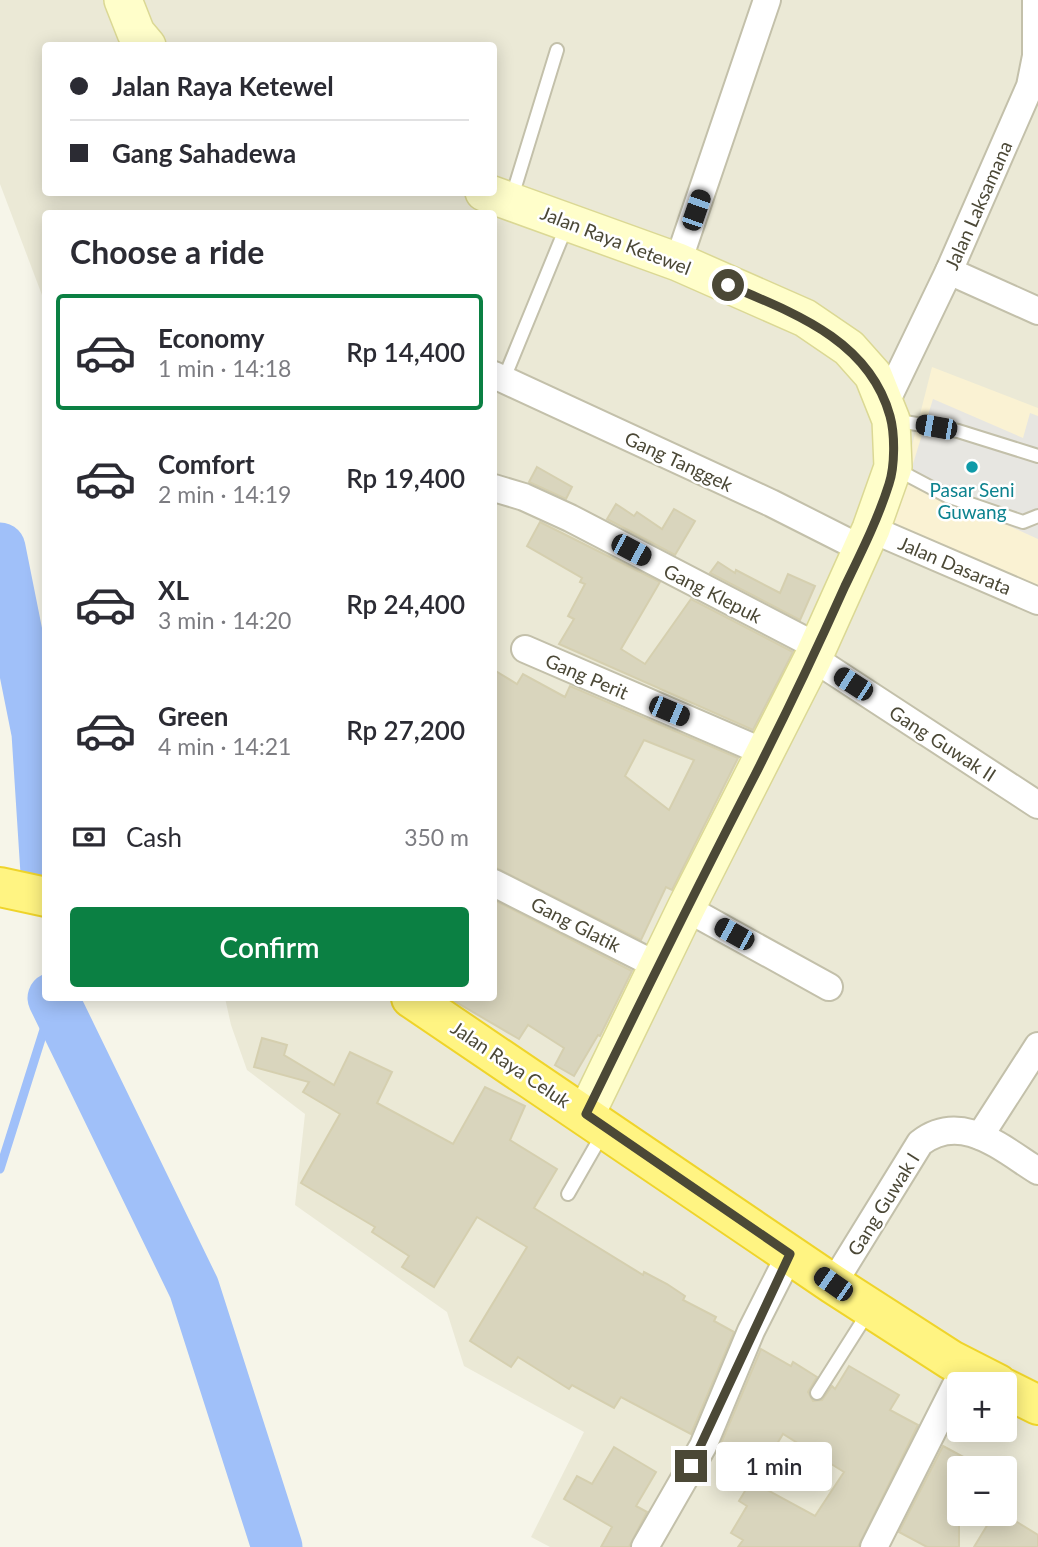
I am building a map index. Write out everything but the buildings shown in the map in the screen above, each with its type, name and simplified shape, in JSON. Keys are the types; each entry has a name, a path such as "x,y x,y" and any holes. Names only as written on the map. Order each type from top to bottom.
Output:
{"highway":[{"path":"0,887 42,896"},
{"name":"Jalan Raya Celuk","path":"416,1001 833,1284 975,1372"},
{"path":"1017,1394 1038,1405"}],"main road":[{"path":"123,0 136,33 144,42"},
{"name":"Jalan Raya Ketewel","path":"497,197 678,262 804,318 849,348 873,375 888,411 892,467 867,539 816,653 658,965 596,1121"}],"street":[{"path":"678,262 768,0"},
{"name":"Jalan Laksamana","path":"888,411 1034,88 1036,0"},
{"path":"949,271 1038,311"},
{"name":"Gang Tanggek","path":"498,378 771,503 867,539"},
{"name":"Gang Klepuk","path":"497,489 524,497 570,518 816,653"},
{"name":"Jalan Dasarata","path":"867,539 1038,601"},
{"name":"Gang Perit","path":"525,649 766,753"},
{"name":"Gang Guwak II","path":"816,653 1038,805"},
{"name":"Gang Glatik","path":"497,884 658,965"},
{"path":"686,908 829,987"},
{"path":"980,1136 1038,1046"},
{"name":"Gang Guwak I","path":"833,1284 920,1143 938,1131 948,1128 980,1136 1038,1171"},
{"path":"645,1547 703,1446 751,1331 790,1254"},
{"path":"873,1547 947,1431"}],"lane":[{"path":"497,197 557,50"},
{"path":"498,378 568,221"},
{"path":"888,411 1038,456"},
{"path":"892,467 947,496 1023,522 1038,516"},
{"path":"568,1194 596,1121"},
{"path":"817,1394 871,1308"}],"shaded area":[{"path":"0,0 1038,0 1038,1547 550,1547 531,1537 584,1432 464,1366 447,1312 295,1205 305,1114 247,1070 226,1001 497,1001 497,210 42,210 42,295 0,184"},
{"name":"Pasar Seni Guwang","path":"932,367 1038,408 1038,593 892,525"},
{"path":"933,399 1023,438 1030,413 1038,416 1038,539 908,480"}],"waterway":[{"path":"0,548 37,733 42,811"},
{"path":"0,1169 53,1001"},
{"path":"54,1001 194,1288 277,1547"}],"place":[{"name":"Pasar Seni Guwang","path":"972,467"}],"route":[{"path":"691,1466 703,1446 751,1331 790,1254 586,1114 686,908 813,659 871,529 890,482 892,467 891,420 886,402 873,375 849,348 804,318 728,285"}]}
